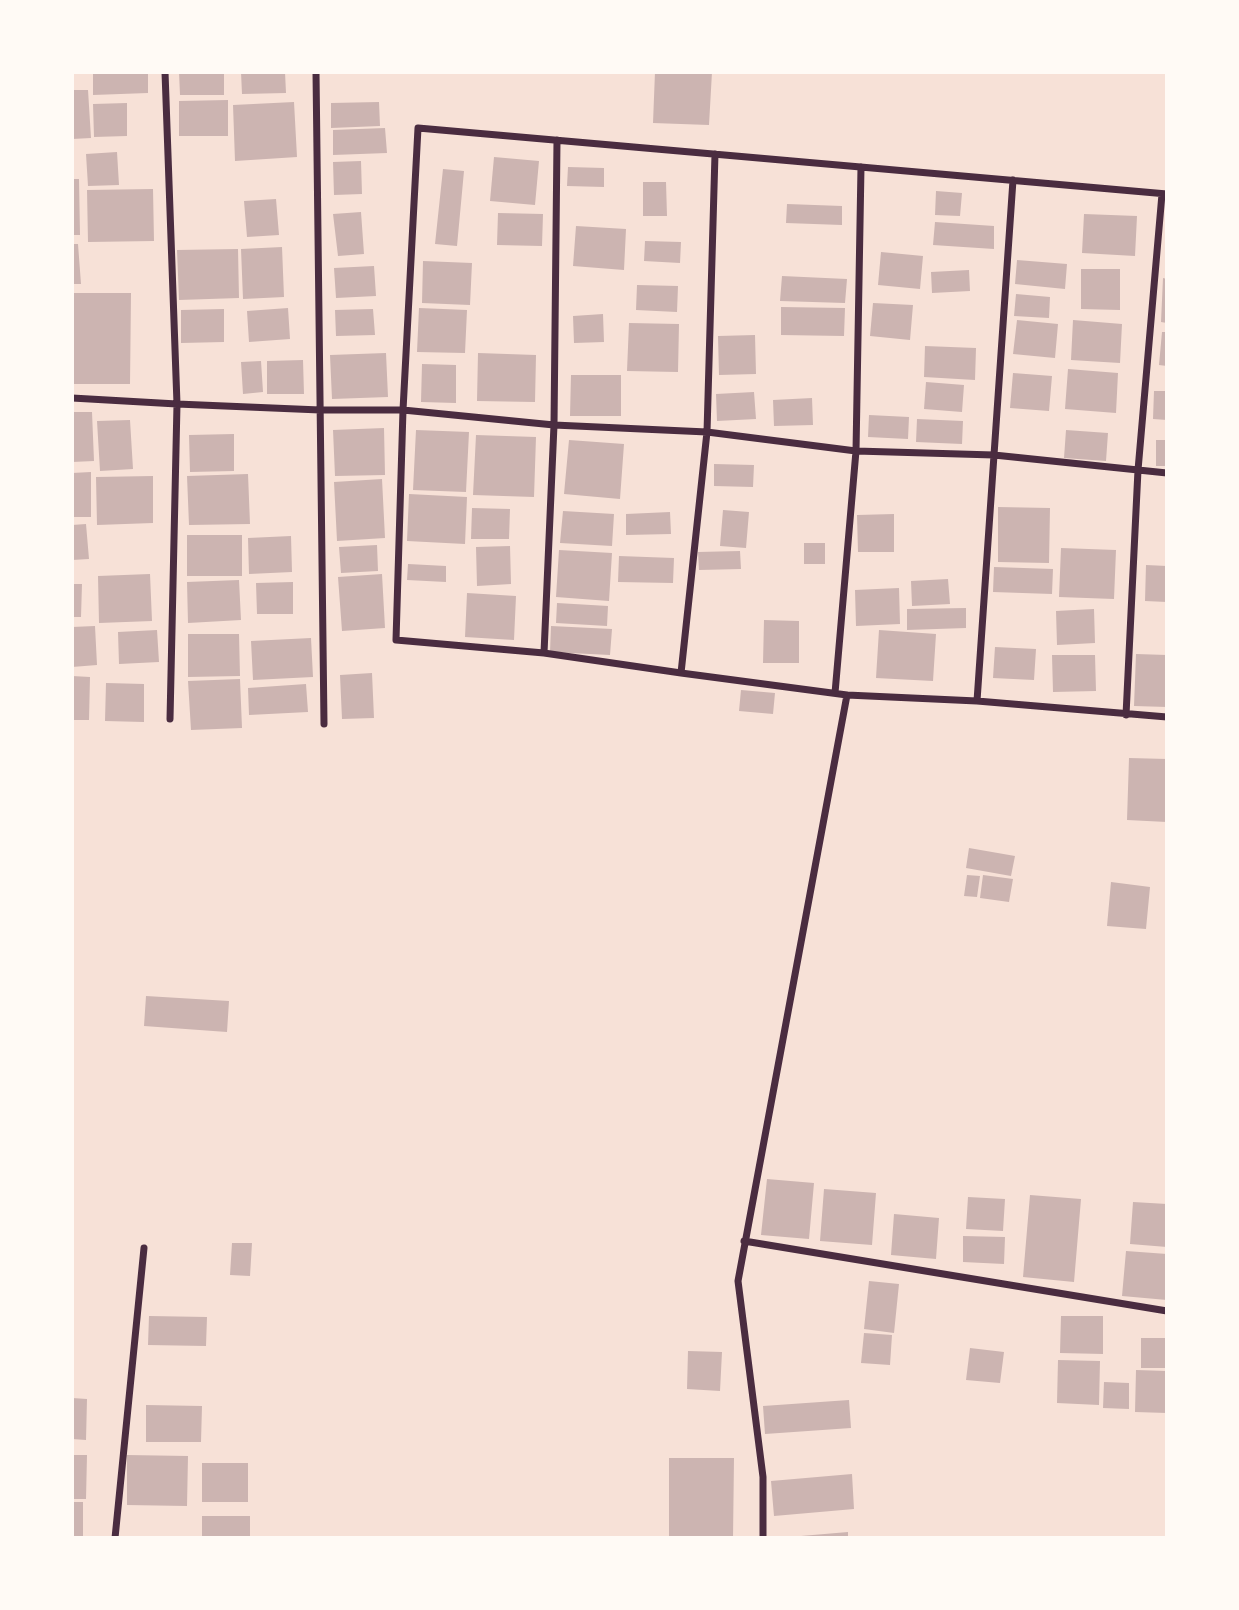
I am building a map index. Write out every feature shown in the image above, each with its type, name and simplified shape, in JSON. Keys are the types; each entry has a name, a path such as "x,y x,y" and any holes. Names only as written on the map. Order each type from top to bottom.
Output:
{"street":[{"path":"165,72 177,404 170,719"},
{"path":"316,72 324,724"},
{"path":"1126,715 1138,470 1165,194 418,128 403,410 397,640 544,653 847,695 977,701 1126,715 1167,717"},
{"path":"544,653 554,425 557,140"},
{"path":"681,673 707,432 715,154"},
{"path":"835,693 856,451 861,167"},
{"path":"977,701 1013,180"},
{"path":"72,398 320,410 403,410 554,425 707,432 856,451 994,455 1167,473"},
{"path":"763,1538 763,1477 737,1281 847,695"},
{"path":"744,1241 1167,1311"},
{"path":"115,1538 144,1248"}],"building":[{"path":"93,72 148,72 148,93 93,95"},
{"path":"179,72 224,72 224,95 180,95"},
{"path":"241,72 285,72 286,93 242,94"},
{"path":"655,72 712,72 709,125 653,123"},
{"path":"72,90 88,90 91,138 72,139"},
{"path":"228,100 228,136 179,136 179,101"},
{"path":"294,102 297,157 235,161 233,105"},
{"path":"379,102 380,126 331,128 331,103"},
{"path":"127,103 127,136 94,137 93,104"},
{"path":"385,128 387,153 333,155 333,130"},
{"path":"117,152 119,185 88,186 86,154"},
{"path":"494,157 539,161 535,205 490,201"},
{"path":"361,161 362,194 334,195 333,162"},
{"path":"568,167 604,168 604,187 567,186"},
{"path":"443,169 464,171 457,246 435,244"},
{"path":"72,179 79,179 80,235 72,235"},
{"path":"643,182 666,182 667,216 643,216"},
{"path":"153,189 154,241 88,242 87,190"},
{"path":"936,191 962,193 960,216 935,215"},
{"path":"276,199 279,235 247,237 244,201"},
{"path":"787,204 842,206 842,225 786,223"},
{"path":"361,212 364,254 338,256 333,214"},
{"path":"498,213 543,214 542,246 497,245"},
{"path":"1084,214 1137,216 1135,256 1082,253"},
{"path":"935,222 994,226 994,249 933,245"},
{"path":"576,226 626,229 624,270 573,266"},
{"path":"645,241 681,242 680,263 644,261"},
{"path":"72,244 78,244 81,284 72,284"},
{"path":"282,247 284,297 243,299 241,249"},
{"path":"238,249 239,298 179,300 177,250"},
{"path":"881,252 923,256 920,289 878,285"},
{"path":"1017,260 1067,264 1065,289 1015,284"},
{"path":"423,261 472,263 470,305 422,303"},
{"path":"374,266 376,296 336,298 334,268"},
{"path":"1081,269 1120,269 1120,310 1081,309"},
{"path":"969,270 970,291 932,293 931,272"},
{"path":"782,276 847,279 845,303 780,301"},
{"path":"1163,278 1167,279 1167,323 1161,322"},
{"path":"637,285 678,286 677,312 636,310"},
{"path":"72,293 131,293 130,384 72,384"},
{"path":"1016,294 1050,297 1049,318 1014,316"},
{"path":"873,303 913,305 910,340 870,336"},
{"path":"781,307 845,308 844,336 781,335"},
{"path":"288,308 290,339 249,342 247,311"},
{"path":"419,308 467,310 465,353 417,352"},
{"path":"224,309 224,342 181,343 181,310"},
{"path":"373,309 375,335 336,336 335,310"},
{"path":"603,314 604,342 574,343 573,316"},
{"path":"1017,320 1058,324 1055,358 1013,354"},
{"path":"1073,320 1122,324 1120,363 1071,360"},
{"path":"629,323 679,324 678,372 627,371"},
{"path":"1162,332 1167,332 1167,366 1159,365"},
{"path":"755,335 756,374 719,375 718,336"},
{"path":"925,346 976,348 975,380 924,377"},
{"path":"386,353 388,397 332,399 330,355"},
{"path":"478,353 536,355 535,402 477,401"},
{"path":"303,360 304,394 267,394 267,361"},
{"path":"261,361 263,392 243,394 241,362"},
{"path":"422,364 456,365 456,403 421,402"},
{"path":"1068,369 1118,373 1116,413 1065,409"},
{"path":"1013,373 1052,376 1049,411 1010,408"},
{"path":"571,375 621,375 621,416 570,416"},
{"path":"926,382 964,385 962,412 924,409"},
{"path":"1154,391 1167,391 1167,420 1153,419"},
{"path":"754,392 756,419 717,421 716,394"},
{"path":"812,398 813,425 774,426 773,400"},
{"path":"72,412 92,412 94,461 72,462"},
{"path":"869,415 909,417 908,439 868,437"},
{"path":"917,419 963,421 962,444 916,442"},
{"path":"130,420 133,469 100,471 97,421"},
{"path":"384,428 385,475 335,476 333,430"},
{"path":"416,430 469,432 466,492 413,490"},
{"path":"1066,430 1108,433 1106,461 1064,458"},
{"path":"234,434 234,471 190,472 189,435"},
{"path":"476,435 536,437 534,497 473,495"},
{"path":"569,440 624,444 620,499 564,494"},
{"path":"1156,440 1167,440 1167,466 1156,466"},
{"path":"714,464 754,465 753,487 714,486"},
{"path":"91,472 91,517 72,517 72,473"},
{"path":"248,474 250,524 189,525 187,476"},
{"path":"153,476 153,523 97,525 96,477"},
{"path":"382,479 385,538 337,541 334,482"},
{"path":"409,494 467,497 465,544 407,541"},
{"path":"998,507 1050,508 1049,563 998,562"},
{"path":"472,508 510,509 509,539 471,539"},
{"path":"723,510 749,512 746,548 720,546"},
{"path":"563,511 614,514 612,546 560,543"},
{"path":"670,512 671,534 626,535 626,514"},
{"path":"894,514 894,552 858,552 857,515"},
{"path":"86,524 89,559 72,560 72,525"},
{"path":"187,535 242,535 242,576 187,576"},
{"path":"291,536 292,572 249,574 248,538"},
{"path":"804,543 825,543 825,564 804,564"},
{"path":"377,545 378,571 341,573 339,547"},
{"path":"510,546 511,584 477,586 476,547"},
{"path":"1061,548 1116,550 1114,599 1059,597"},
{"path":"559,550 612,553 609,601 556,597"},
{"path":"740,551 741,569 699,570 698,552"},
{"path":"619,556 674,558 673,583 618,582"},
{"path":"408,564 446,566 446,582 407,580"},
{"path":"1146,565 1167,566 1167,602 1145,601"},
{"path":"994,567 1053,569 1052,594 993,592"},
{"path":"150,574 152,621 99,623 98,576"},
{"path":"382,574 385,628 342,631 338,577"},
{"path":"948,579 950,604 912,606 911,581"},
{"path":"239,580 241,620 188,623 187,582"},
{"path":"293,582 293,614 257,614 256,583"},
{"path":"72,584 82,584 81,617 72,617"},
{"path":"899,588 900,624 856,626 855,590"},
{"path":"467,593 516,596 514,640 465,637"},
{"path":"557,603 608,606 607,626 556,623"},
{"path":"966,608 966,628 907,630 907,609"},
{"path":"1094,609 1095,643 1057,645 1056,611"},
{"path":"764,620 799,621 799,663 763,663"},
{"path":"95,626 97,665 72,667 72,627"},
{"path":"551,626 612,629 610,655 550,652"},
{"path":"157,630 159,662 119,664 118,632"},
{"path":"879,630 936,634 933,681 876,678"},
{"path":"188,634 239,634 240,676 188,677"},
{"path":"311,638 313,677 253,680 251,641"},
{"path":"995,647 1036,649 1034,680 993,678"},
{"path":"1136,654 1167,655 1167,707 1134,706"},
{"path":"1052,655 1095,655 1096,691 1053,692"},
{"path":"372,673 374,718 342,719 340,675"},
{"path":"72,676 90,677 89,720 72,720"},
{"path":"240,679 242,728 191,730 188,681"},
{"path":"106,683 144,684 144,722 105,721"},
{"path":"306,684 308,712 249,715 248,688"},
{"path":"741,690 775,693 773,714 739,711"},
{"path":"1129,758 1167,759 1167,822 1127,820"},
{"path":"969,848 1015,856 1011,876 966,868"},
{"path":"967,875 980,876 977,897 964,896"},
{"path":"983,875 1013,879 1009,902 980,898"},
{"path":"1111,882 1150,887 1146,929 1107,926"},
{"path":"146,996 229,1001 227,1032 144,1026"},
{"path":"767,1179 814,1183 809,1239 761,1235"},
{"path":"824,1189 876,1193 872,1245 820,1241"},
{"path":"1030,1195 1081,1199 1074,1282 1023,1277"},
{"path":"968,1197 1005,1199 1003,1231 966,1229"},
{"path":"1133,1202 1167,1204 1167,1247 1130,1244"},
{"path":"894,1214 939,1218 936,1259 891,1255"},
{"path":"963,1236 1005,1237 1004,1264 963,1262"},
{"path":"232,1243 252,1243 250,1276 230,1275"},
{"path":"1126,1251 1167,1254 1167,1300 1122,1296"},
{"path":"869,1281 899,1284 894,1333 864,1329"},
{"path":"149,1316 207,1317 206,1346 148,1345"},
{"path":"1061,1316 1103,1316 1103,1354 1060,1353"},
{"path":"864,1333 892,1335 890,1365 861,1363"},
{"path":"1141,1338 1167,1338 1167,1368 1141,1368"},
{"path":"970,1348 1004,1352 1000,1383 966,1380"},
{"path":"688,1351 722,1352 720,1391 687,1389"},
{"path":"1058,1360 1100,1361 1099,1405 1057,1403"},
{"path":"1136,1370 1167,1371 1167,1413 1135,1412"},
{"path":"1104,1382 1129,1383 1129,1409 1103,1408"},
{"path":"72,1398 87,1399 86,1440 72,1439"},
{"path":"849,1400 851,1428 765,1434 763,1406"},
{"path":"146,1405 202,1406 201,1442 146,1442"},
{"path":"72,1455 87,1455 86,1499 72,1499"},
{"path":"127,1455 188,1456 187,1506 127,1505"},
{"path":"669,1458 734,1458 733,1538 669,1538"},
{"path":"202,1463 248,1463 248,1502 202,1502"},
{"path":"852,1474 854,1509 774,1516 771,1481"},
{"path":"72,1502 83,1502 83,1537 72,1537"},
{"path":"202,1516 250,1516 250,1538 202,1538"},
{"path":"848,1532 848,1538 801,1538 801,1536"}]}
